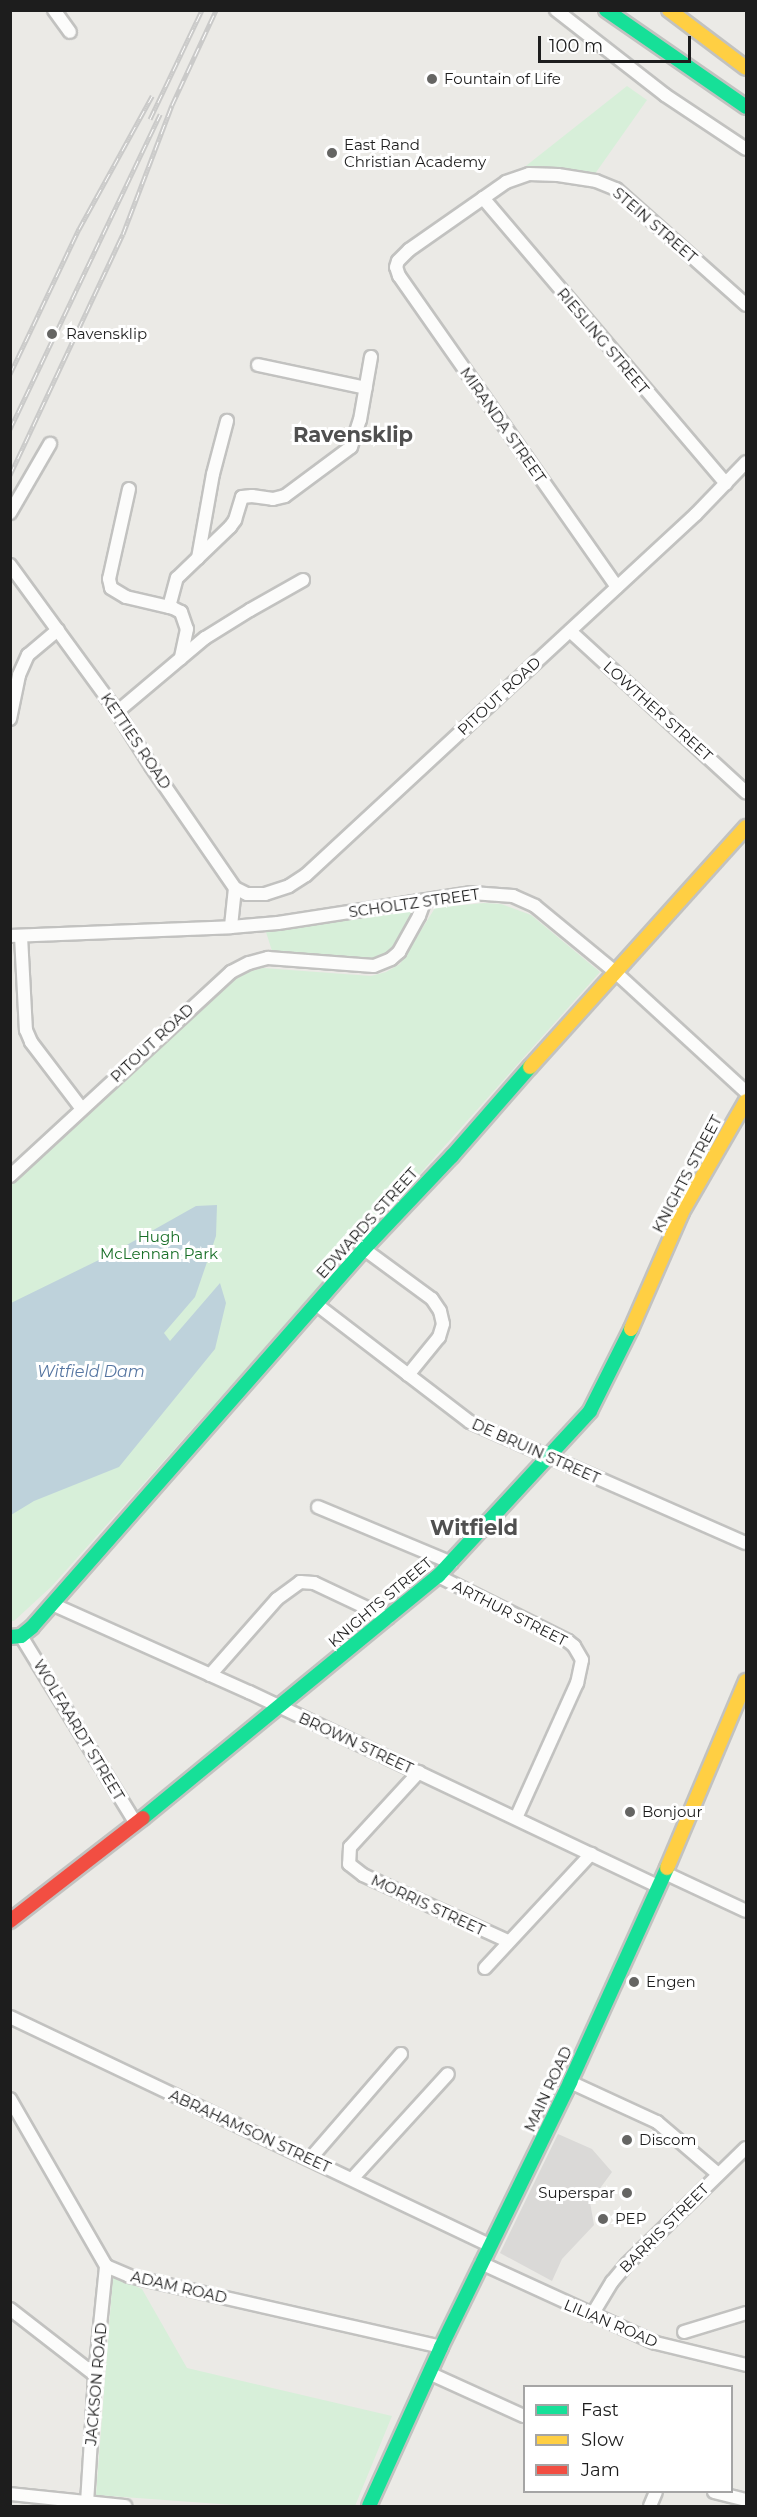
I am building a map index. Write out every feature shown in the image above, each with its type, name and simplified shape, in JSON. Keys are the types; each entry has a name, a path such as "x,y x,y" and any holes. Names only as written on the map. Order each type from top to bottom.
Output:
{"main road":[{"path":"606,10 747,107"},
{"path":"669,10 747,68"},
{"name":"EDWARDS STREET","path":"16,1636 52,1604 363,1249 452,1156 614,971 747,827"},
{"name":"KNIGHTS STREET","path":"12,1917 136,1824 438,1576 590,1411 600,1395 682,1212 747,1101"},
{"name":"MAIN ROAD","path":"369,2506 489,2245 570,2082 665,1874 747,1681"}],"street":[{"path":"54,10 70,32"},
{"path":"556,10 665,95 747,149"},
{"name":"STEIN STREET","path":"398,261 409,250 506,182 529,174 558,175 605,184 616,189 747,305"},
{"name":"RIESLING STREET","path":"483,198 726,484"},
{"name":"MIRANDA STREET","path":"398,261 396,267 399,276 617,587"},
{"path":"169,607 174,582 235,520 242,497 252,496 273,500 285,496 295,486 347,452 354,441 371,357"},
{"path":"258,365 366,388"},
{"path":"198,558 213,474 227,421"},
{"path":"10,513 50,444"},
{"name":"PITOUT ROAD","path":"235,888 247,894 265,894 289,886 306,874 570,631 747,462"},
{"path":"129,489 109,579 111,588 126,597 181,612 187,624 181,658"},
{"name":"KETTIES ROAD","path":"10,565 117,712 151,766 235,888"},
{"path":"117,712 181,658 250,610 303,580"},
{"path":"10,719 19,675 28,655 58,630"},
{"name":"LOWTHER STREET","path":"570,631 747,792"},
{"path":"231,927 235,888"},
{"name":"SCHOLTZ STREET","path":"16,936 278,923 483,893 519,898 543,912 614,971 747,1092"},
{"name":"PITOUT ROAD","path":"10,1176 231,972 249,963 268,958 374,966 399,952 424,902"},
{"path":"16,936 26,1030 31,1041 82,1109"},
{"path":"363,1249 432,1299 440,1311 443,1324 439,1337 408,1375"},
{"name":"DE BRUIN STREET","path":"316,1304 470,1422 747,1543"},
{"path":"318,1507 452,1563"},
{"name":"ARTHUR STREET","path":"438,1576 568,1641 574,1646 582,1660 577,1683 516,1818"},
{"path":"210,1675 277,1599 300,1582 314,1583 388,1618"},
{"name":"BROWN STREET","path":"52,1604 419,1772 659,1887"},
{"name":"WOLFAARDT STREET","path":"16,1636 136,1824"},
{"name":"MORRIS STREET","path":"419,1772 350,1847 349,1864 363,1875 508,1941"},
{"path":"485,1968 591,1854"},
{"path":"665,1874 747,1911"},
{"name":"ABRAHAMSON STREET","path":"10,2017 489,2245"},
{"path":"310,2158 401,2055"},
{"path":"352,2179 448,2074"},
{"path":"570,2082 657,2122 718,2174"},
{"path":"10,2099 106,2266"},
{"name":"BARRIS STREET","path":"592,2315 627,2264 747,2148"},
{"name":"LILIAN ROAD","path":"481,2263 592,2315 670,2348 747,2366"},
{"name":"ADAM ROAD","path":"106,2266 129,2276 441,2347"},
{"name":"JACKSON ROAD","path":"87,2503 95,2375 106,2266"},
{"path":"10,2309 95,2375"},
{"path":"684,2332 747,2313"},
{"path":"429,2373 523,2415"},
{"path":"718,2493 747,2500"},
{"path":"10,2494 125,2506"}],"shaded area":[{"path":"558,2134 592,2149 612,2172 590,2202 594,2225 562,2259 552,2281 500,2253"}],"green space":[{"path":"627,86 647,100 592,178 522,169"},
{"name":"Hugh McLennan Park","path":"484,903 501,904 531,915 600,972 52,1586 14,1621 11,1621 11,1180 228,977 263,968 371,976 386,972 400,964 435,908"},
{"path":"418,910 386,956 370,962 273,954 266,932"},
{"path":"113,2276 142,2289 187,2368 392,2416 355,2506 247,2506 96,2495"}],"water":[{"name":"Witfield Dam","path":"217,1205 216,1236 195,1297 164,1333 170,1341 220,1283 226,1303 215,1349 119,1467 34,1501 11,1515 11,1303 109,1255 196,1206"}],"railway":[{"path":"150,119 202,10"},
{"path":"10,475 123,234 172,105 216,10"},
{"path":"10,374 79,229 152,96"},
{"path":"10,429 160,114"}],"traffic: fast":[{"path":"606,10 746,107"},
{"path":"10,1637 21,1636 32,1627 364,1249 452,1156 530,1067"},
{"path":"143,1818 438,1576 590,1411 631,1329"},
{"path":"369,2506 441,2347 570,2082 667,1868"}],"traffic: slow":[{"path":"669,10 746,68"},
{"path":"530,1067 746,827"},
{"path":"631,1329 682,1212 746,1101"},
{"path":"667,1868 746,1681"}],"traffic: jam":[{"path":"10,1921 143,1818"}],"place":[{"name":"Fountain of Life","path":"432,79"},
{"name":"East Rand Christian Academy","path":"332,153"},
{"name":"Ravensklip","path":"52,334"},
{"name":"Bonjour","path":"630,1812"},
{"name":"Engen","path":"634,1982"},
{"name":"Discom","path":"627,2140"},
{"name":"Superspar","path":"627,2193"},
{"name":"PEP","path":"603,2219"}],"district":[{"name":"Ravensklip","path":"353,435"},
{"name":"Witfield","path":"474,1528"}]}
